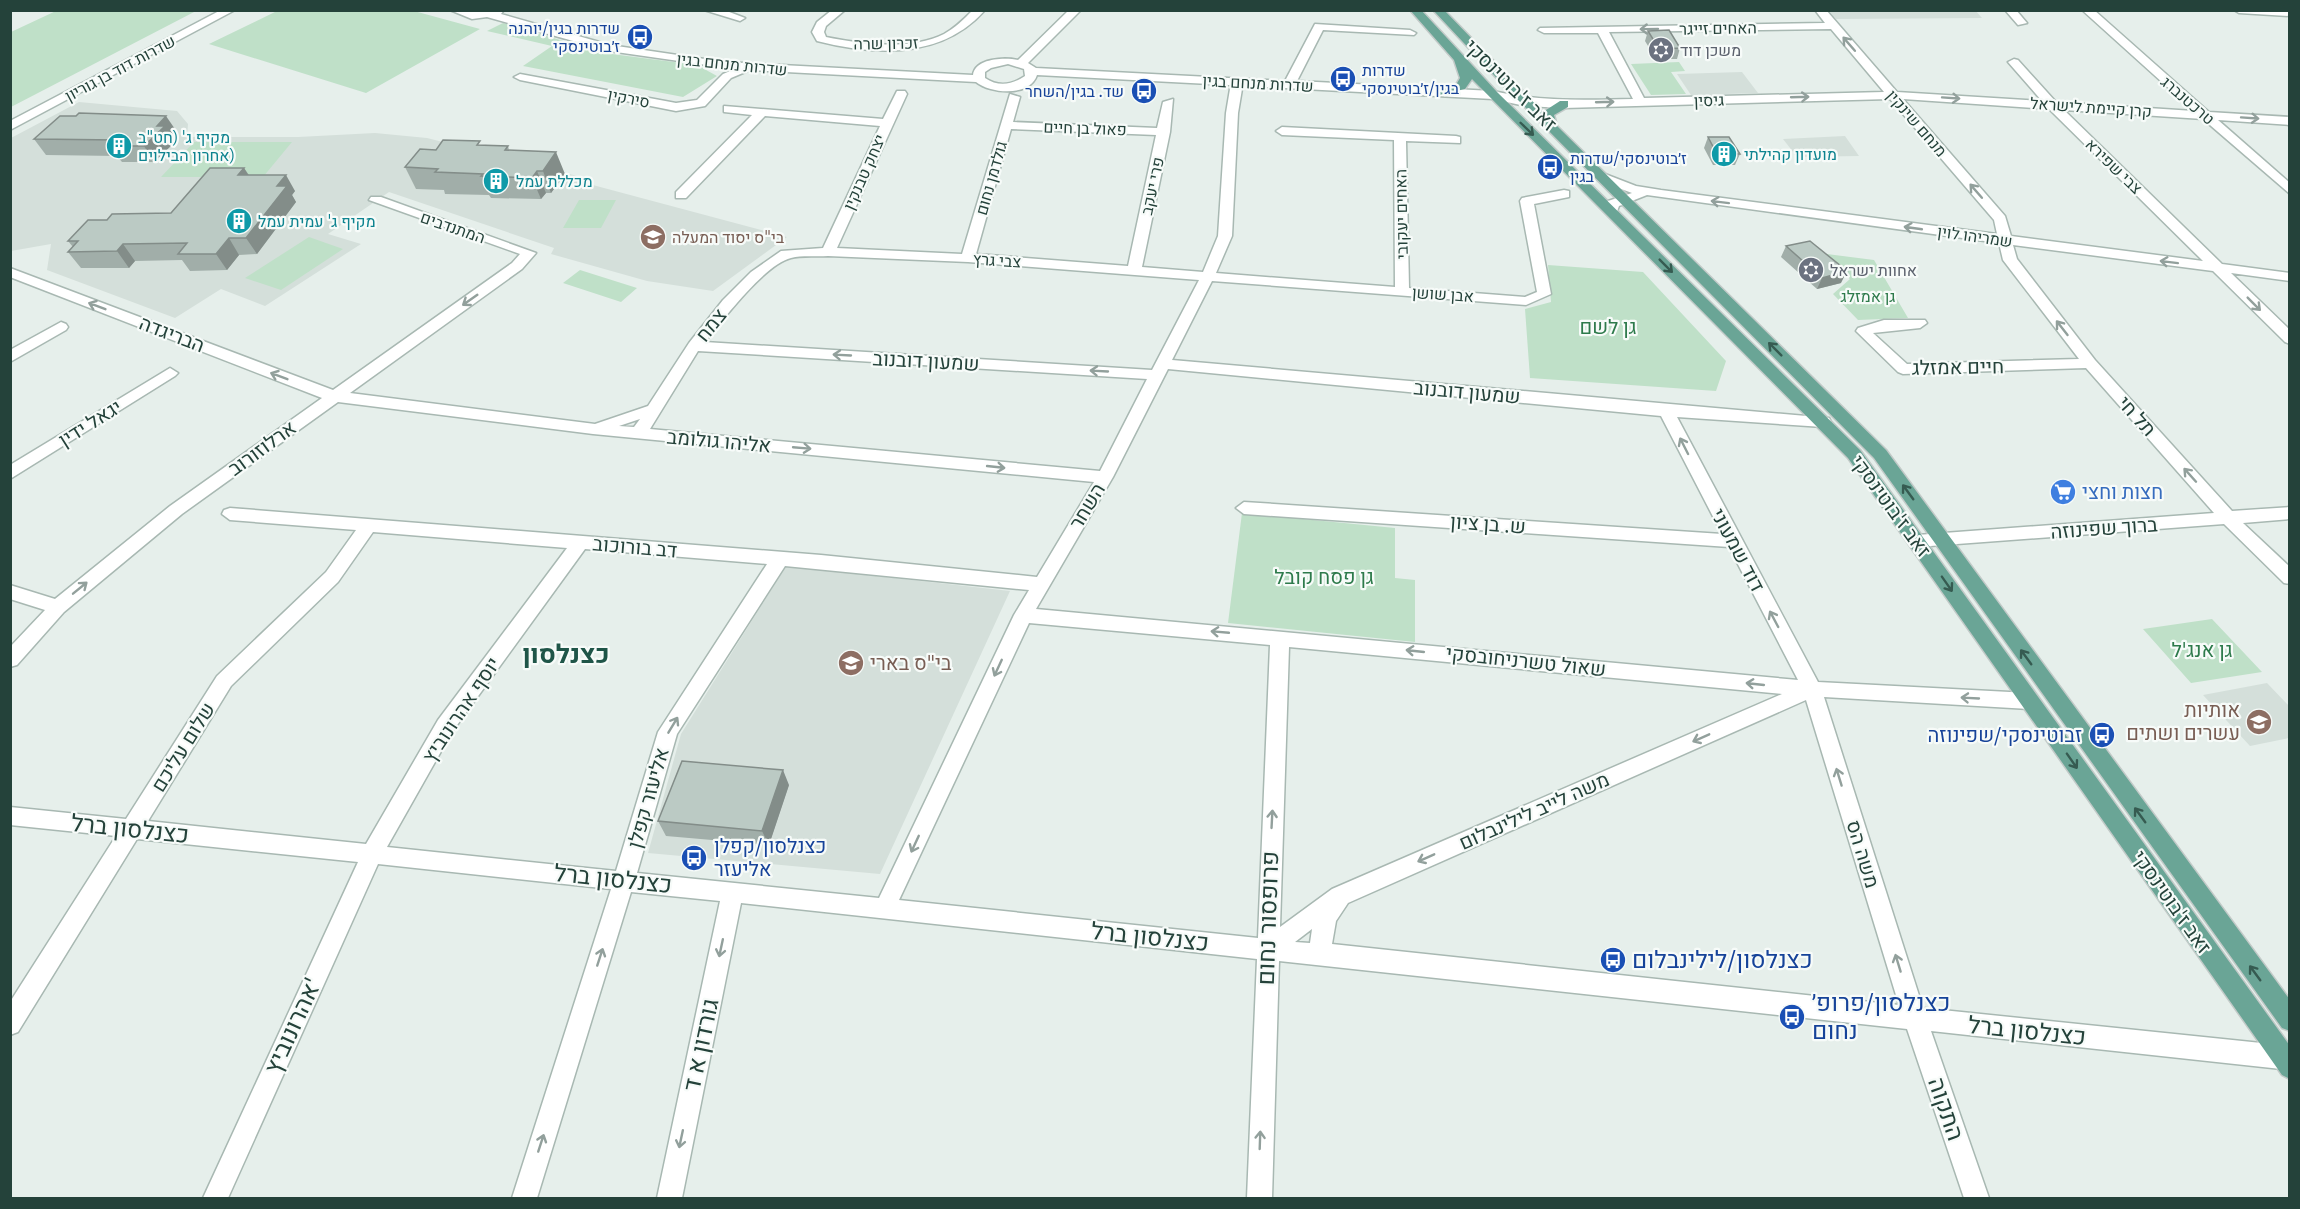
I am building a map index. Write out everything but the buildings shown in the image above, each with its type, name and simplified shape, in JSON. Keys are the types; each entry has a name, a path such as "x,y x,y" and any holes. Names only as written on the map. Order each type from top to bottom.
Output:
{"main road":[{"name":"זאב ז'בוטינסקי","path":"1415,10 1497,100 1790,388 1854,454 2287,1061"},
{"name":"זאב ז'בוטינסקי","path":"1438,10 1525,102 1605,178 1880,453 2289,1020"},
{"path":"1443,93 1461,87 1466,78 1457,57"},
{"path":"1551,127 1548,114 1564,104"}],"street":[{"name":"שדרות דוד בן גוריון","path":"10,114 209,10"},
{"name":"שדרות דוד בן גוריון","path":"10,126 230,10"},
{"name":"שדרות מנחם בגין","path":"455,10 472,16 495,12 609,48 726,71"},
{"name":"שדרות מנחם בגין","path":"514,10 618,39 724,56 774,62 981,73"},
{"path":"709,10 740,18"},
{"name":"זכרון שרה","path":"840,10 821,24 818,32 821,39 863,46 937,41 949,36 980,10"},
{"path":"1008,61 1064,10"},
{"path":"1022,63 1076,10"},
{"name":"מנחם שינקין","path":"1820,10 2000,219 2005,240"},
{"path":"2010,10 2022,23"},
{"name":"טרכטנברג","path":"2087,10 2289,190"},
{"path":"2239,10 2289,13"},
{"path":"1289,85 1319,26 1410,33"},
{"name":"האחים זייגר","path":"1544,30 1833,26"},
{"path":"1602,29 1640,102"},
{"path":"993,62 1022,63 1030,76 1003,87 988,85 981,73 993,62"},
{"name":"צבי שפירא","path":"2014,62 2051,104 2289,339"},
{"name":"שדרות מנחם בגין","path":"748,68 981,73"},
{"name":"סירקין","path":"520,77 676,107 701,103 726,71 748,68"},
{"name":"שדרות מנחם בגין","path":"1030,76 1289,85 1443,93 1497,100"},
{"name":"שדרות מנחם בגין","path":"1030,76 1236,89 1525,102"},
{"name":"השחר","path":"885,908 1023,615 1105,477 1208,276 1225,236 1232,113 1236,89"},
{"name":"יצחק טבנקין","path":"828,252 901,94"},
{"name":"גיסין","path":"1525,102 1564,104 1893,94"},
{"name":"קרן קיימת לישראל","path":"1893,94 2289,121"},
{"name":"גולדמן נחום","path":"968,258 1014,98"},
{"name":"פרי יעקב","path":"1134,271 1169,102"},
{"path":"728,109 865,121 884,128"},
{"path":"681,195 762,112"},
{"name":"פאול בן חיים","path":"1006,125 1164,132"},
{"path":"1282,131 1456,140"},
{"name":"האחים יעקובי","path":"1400,137 1402,291"},
{"name":"שמריהו לוין","path":"1605,178 1633,189 1661,194 2289,277"},
{"name":"אבן שושן","path":"1208,276 1526,301 1544,294 1527,201 1564,194"},
{"name":"שמריהו לוין","path":"1625,198 1661,194"},
{"path":"1611,211 1613,204 1625,198"},
{"name":"המתנדבים","path":"376,200 529,253"},
{"name":"תל חי","path":"2005,240 2010,260 2090,363 2229,519 2289,578"},
{"name":"צבי גרץ","path":"786,254 828,252 968,258 1208,276"},
{"name":"ארלוזורוב","path":"10,660 58,607 176,510 517,266 529,253"},
{"name":"צמח","path":"639,433 651,410 693,346 728,303 756,275 786,254"},
{"name":"הבריגדה","path":"10,272 333,396"},
{"name":"חיים אמזלג","path":"1920,323 1884,325 1863,331 1903,369 2090,363"},
{"path":"10,357 61,327"},
{"name":"שמעון דובנוב","path":"693,346 1161,369 1666,411 1771,416 1823,422"},
{"name":"יגאל ידין","path":"10,473 170,373"},
{"path":"1771,416 1786,410 1792,399 1790,388"},
{"name":"אליהו גולומב","path":"333,396 593,429 1105,477"},
{"path":"593,429 651,410"},
{"name":"דוד שמעוני","path":"1666,411 1732,541 1812,689"},
{"name":"ש. בן ציון","path":"1244,508 1732,541"},
{"name":"ברוך שפינוזה","path":"1917,541 2289,513"},
{"name":"דב בורוכוב","path":"230,514 780,559 1040,584"},
{"name":"שלום עליכם","path":"10,1024 224,681 332,577 368,525"},
{"name":"יוסף אהרונוביץ","path":"372,854 445,726 580,543"},
{"name":"אליעזר קפלן","path":"524,1198 624,881 668,732 780,559"},
{"path":"10,592 58,607"},
{"name":"שאול טשרניחובסקי","path":"1023,615 1812,689 2029,701"},
{"name":"פרופסור נחום","path":"1258,1198 1280,638"},
{"name":"משה לייב לילינבלום","path":"1267,949 1340,896 1812,689"},
{"name":"משה הס","path":"1812,689 1915,1019"},
{"name":"כצנלסון ברל","path":"10,816 733,891 2287,1061"},
{"name":"אהרונוביץ'","path":"215,1198 372,854"},
{"name":"גורדון א ד","path":"669,1198 733,891"},
{"path":"1338,957 1321,950 1320,939 1325,918 1340,896"},
{"name":"התקוה","path":"1915,1019 1976,1198"}],"shaded area":[{"path":"1975,10 1982,18 1836,19 1829,11"},
{"path":"1742,72 1758,93 1691,95 1677,74"},
{"path":"79,102 177,111 188,124 187,137 298,137 375,133 427,138 593,180 589,184 787,237 713,291 647,281 551,254 554,248 389,192 328,234 361,244 265,306 221,289 175,318 47,270 51,244 11,251 11,138"},
{"path":"1845,136 1859,156 1797,157 1783,139"},
{"name":"בי\"ס בארי","path":"786,566 1010,591 880,874 648,853 681,734"},
{"name":"אותיות עשרים ושתים","path":"2267,683 2289,706 2289,738 2250,746 2203,695"}],"green space":[{"path":"58,10 196,11 11,107 11,32"},
{"path":"279,10 414,11 480,29 366,93 209,44"},
{"path":"503,23 604,53 697,65 717,76 683,97 523,66 552,46 487,31"},
{"path":"1679,62 1685,71 1671,72 1686,94 1651,95 1631,64"},
{"path":"194,142 292,142 263,177 161,177"},
{"path":"579,200 616,200 601,228 563,228"},
{"path":"309,237 343,249 281,290 245,278"},
{"name":"גן אמזלג","path":"1819,253 1874,260 1908,318 1858,320 1833,294 1850,279"},
{"name":"גן לשם","path":"1548,265 1643,272 1726,361 1716,391 1530,378 1525,309 1551,302"},
{"path":"580,270 637,288 621,302 563,283"},
{"name":"גן פסח קובל","path":"1242,513 1395,528 1395,578 1415,580 1415,642 1228,623"},
{"name":"גן אנג'ל","path":"2212,619 2262,672 2191,683 2143,629"}],"place":[{"name":"שדרות בגין/יוהנה ז׳בוטינסקי","path":"640,37"},
{"name":"משכן דוד","path":"1661,50"},
{"name":"שדרות בגין/ז׳בוטינסקי","path":"1343,79"},
{"name":"שד. בגין/השחר","path":"1144,91"},
{"name":"מקיף ג' (חט\"ב אחרון הבילוים)","path":"119,146"},
{"name":"מועדון קהילתי","path":"1724,154"},
{"name":"ז׳בוטינסקי/שדרות בגין","path":"1550,167"},
{"name":"מכללת עמל","path":"496,181"},
{"name":"מקיף ג' עמית עמל","path":"239,221"},
{"name":"בי\"ס יסוד המעלה","path":"653,237"},
{"name":"אחוות ישראל","path":"1811,270"},
{"name":"חצות וחצי","path":"2063,492"},
{"name":"בי\"ס בארי","path":"851,663"},
{"name":"אותיות עשרים ושתים","path":"2259,722"},
{"name":"זבוטינסקי/שפינוזה","path":"2102,735"},
{"name":"כצנלסון/קפלן אליעזר","path":"694,858"},
{"name":"כצנלסון/לילינבלום","path":"1613,960"},
{"name":"כצנלסון/פרופ׳ נחום","path":"1792,1017"}],"district":[{"name":"כצנלסון","path":"566,654"}]}
